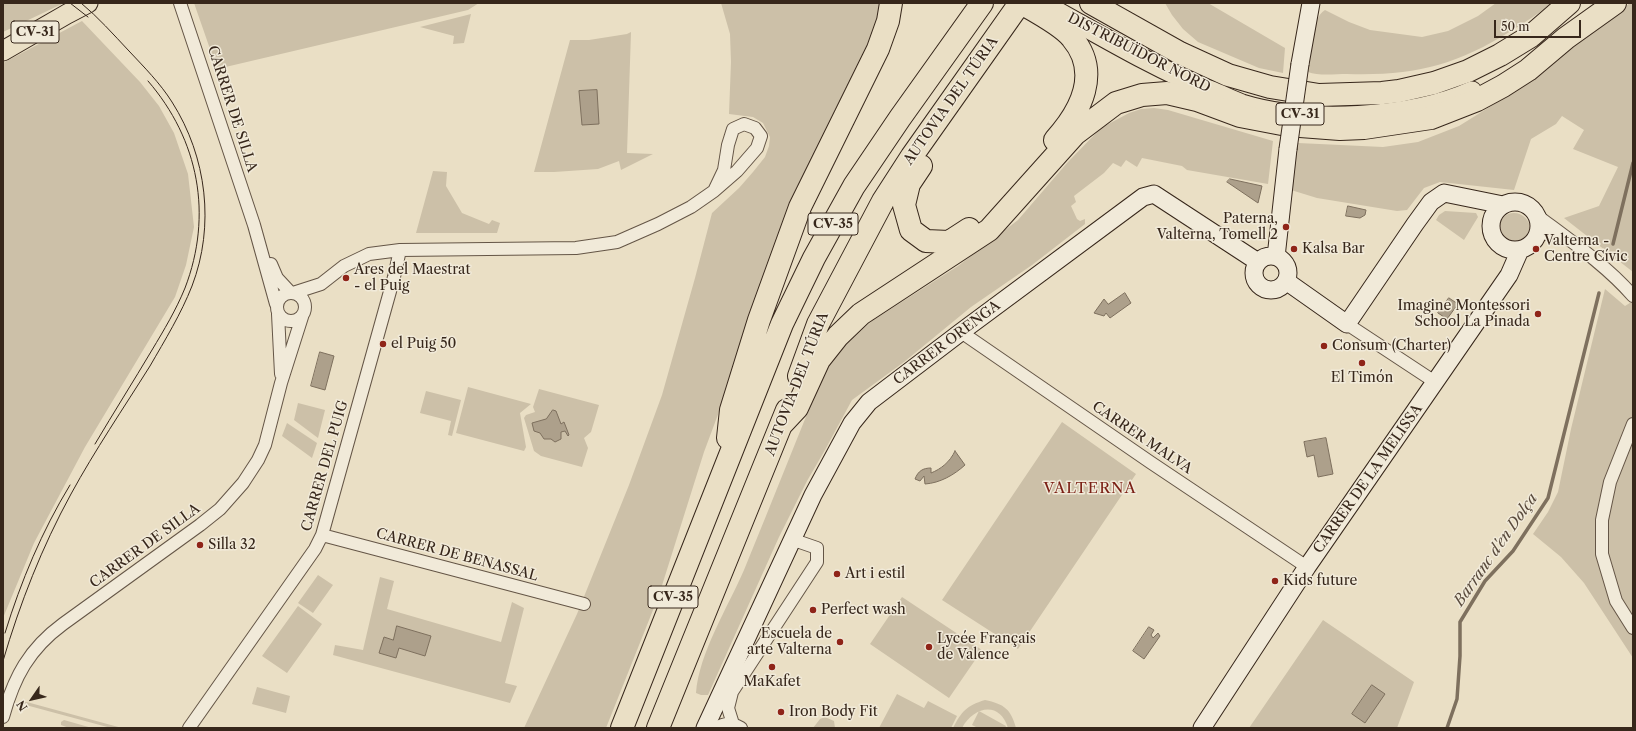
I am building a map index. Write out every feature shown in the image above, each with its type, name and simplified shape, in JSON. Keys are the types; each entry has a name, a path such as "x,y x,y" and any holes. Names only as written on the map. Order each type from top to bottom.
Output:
{"highway":[{"path":"725,466 731,410 759,320 800,207 878,49 888,20 890,3"},
{"name":"DISTRIBUÏDOR NORD","path":"1090,3 1180,53 1228,75 1270,87 1319,95 1399,91 1434,83 1468,71 1500,55 1531,36 1569,3"},
{"name":"DISTRIBUÏDOR NORD","path":"1566,38 1615,3"},
{"name":"CV-35","path":"622,728 782,324 814,258 854,186 981,4"},
{"path":"956,93 947,129 909,184 904,205 911,230 926,241 949,242 984,219 1067,127 1082,101 1086,86 1086,68 1082,52 1072,36 1042,15 1016,9"},
{"name":"AUTOVIA DEL TÚRIA","path":"658,728 782,424 818,324 883,201 956,93 1016,9"},
{"path":"782,424 797,408 820,360 838,336 861,314 989,230 1075,134 1116,103 1142,95 1167,93 1197,100 1240,116 1287,125 1340,129 1394,124 1431,118 1477,100 1528,70 1566,38"}],"main road":[{"name":"CV-31","path":"3,51 66,14 88,3"},
{"name":"DISTRIBUÏDOR NORD","path":"1042,3 1179,77 1242,104 1285,113 1327,116 1386,114 1421,108 1465,95 1499,79 1566,38"},
{"path":"3,39 41,20 66,14"}],"street":[{"name":"CARRER DE SILLA","path":"180,3 254,225 277,309 281,383"},
{"path":"1276,257 1288,149 1300,64 1311,3"},
{"path":"291,293 302,298 304,313 292,322 286,321 277,309 281,296 291,293 321,284 344,266 369,254 400,250 576,248 617,242 658,224 691,207 714,190 737,171 757,148 760,136 755,128 744,124 733,129 728,145 724,170 714,190"},
{"path":"1347,324 1431,202 1444,193 1503,205 1518,203 1525,205 1623,284 1633,296"},
{"name":"CARRER ORENGA","path":"705,728 791,539 813,495 852,423 869,402 1143,197 1154,194 1258,262"},
{"path":"1503,205 1493,216 1491,231 1498,244 1505,249 1520,250 1531,244 1538,233 1538,220 1535,214"},
{"name":"CARRER DE SILLA","path":"254,225 277,278 291,293"},
{"path":"1538,233 1563,235"},
{"name":"CARRER DEL PUIG","path":"189,728 315,549 322,535 394,277 400,250"},
{"name":"CARRER DE LA MELISSA","path":"1202,728 1307,567 1509,275 1520,250"},
{"path":"1266,257 1276,257 1284,262 1288,271 1286,281 1280,288 1271,290 1262,288 1256,283 1254,268 1258,262 1266,257"},
{"path":"1286,281 1347,324 1435,382"},
{"name":"CARRER DE SILLA","path":"3,717 16,677 44,640 63,624 206,521 238,490 250,473 265,445 281,383 304,313 321,284"},
{"name":"CARRER MALVA","path":"961,332 1150,462 1307,567"},
{"path":"1633,424 1610,482 1602,520 1602,554 1616,601 1633,628"},
{"name":"CARRER DE BENASSAL","path":"322,535 349,548 584,604"},
{"path":"737,726 728,708 732,692 817,562 817,548 791,539"},
{"path":"714,728 724,723 737,726"}],"shaded area":[{"path":"3,3 64,3 3,32"},
{"path":"194,3 479,3 468,10 217,69"},
{"path":"721,3 882,3 880,22 748,334 704,452 659,595 606,728 524,728 577,614 629,485 662,395 712,213 739,188 753,172 765,157 769,146 770,137 763,123 753,117 729,114 731,62 730,34"},
{"path":"1165,3 1208,3 1285,48 1283,73 1259,68 1198,42 1183,29"},
{"path":"1496,3 1551,3 1532,18 1491,43 1452,61 1413,71 1393,73 1322,74 1308,72 1312,38 1316,21 1325,10 1349,22 1370,30 1422,37 1448,31 1478,16"},
{"path":"1630,3 1633,3 1633,272 1564,218 1599,206 1618,167 1573,149 1584,130 1562,116 1556,124 1531,139 1514,190 1440,182 1424,188 1407,210 1397,211 1317,198 1291,190 1298,143 1383,147 1418,142 1459,126 1512,93"},
{"path":"471,14 464,43 453,44 454,36 420,27"},
{"path":"82,21 140,82 159,106 174,133 188,174 194,227 186,265 175,297 85,447 34,543 3,618 3,63"},
{"path":"631,32 627,153 653,154 621,170 619,161 598,169 534,172 570,40 589,40 627,34"},
{"path":"597,90 599,124 582,125 579,91"},
{"path":"1154,108 1168,110 1273,141 1268,184 1187,170 1182,166 1142,158 1137,167 1126,160 1121,167 1113,163 1104,173 1074,196 1076,202 1071,206 1077,219 1080,221 1085,219 1085,224 1032,265 971,307 904,362 852,400 807,481 779,537 708,695 696,693 698,678 708,646 744,570 827,365 844,346 872,321 958,266 1018,220 1067,163 1101,128 1129,113 1141,109"},
{"path":"433,171 447,172 446,186 462,213 489,224 492,220 500,223 497,233 416,233"},
{"path":"1230,179 1262,186 1258,203 1227,182"},
{"path":"1348,206 1366,210 1365,215 1360,218 1346,216"},
{"path":"1445,211 1476,213 1478,217 1464,240 1436,220 1439,215"},
{"path":"1514,213 1523,216 1527,220 1530,229 1527,238 1523,242 1514,245 1505,242 1501,238 1498,229 1501,220 1505,216"},
{"path":"1605,289 1625,306 1633,301 1633,658 1584,583 1561,557 1533,534 1548,512 1558,492 1571,429"},
{"path":"1125,293 1131,303 1110,318 1106,313 1104,316 1094,313 1104,299 1108,304"},
{"path":"1449,298 1458,304 1447,319 1438,313"},
{"path":"320,352 334,356 325,390 311,386"},
{"path":"468,387 531,404 520,413 526,447 524,451 456,433"},
{"path":"539,389 599,405 591,432 584,438 588,448 582,467 541,456 534,451 524,418 526,415 535,412 533,407"},
{"path":"426,391 461,400 452,436 448,435 451,421 420,413"},
{"path":"298,403 325,410 318,438 294,420"},
{"path":"553,410 556,411 561,424 564,422 569,435 568,436 565,431 561,432 561,439 555,442 551,439 544,439 540,433 534,431 532,423 546,419"},
{"path":"1062,422 1136,474 1018,649 942,600"},
{"path":"287,423 317,443 312,458 282,436"},
{"path":"1326,438 1333,474 1318,477 1314,455 1307,457 1304,442"},
{"path":"955,451 965,465 956,472 946,478 931,483 925,484 924,476 920,481 915,479 919,472 923,469 931,468 931,473 942,467 951,459"},
{"path":"318,575 333,585 313,613 298,603"},
{"path":"380,577 394,581 387,609 501,642 512,602 524,608 505,683 517,686 510,703 333,655 335,645 363,650"},
{"path":"902,597 982,650 949,698 870,644"},
{"path":"298,606 322,624 287,673 262,656"},
{"path":"1323,620 1414,682 1397,728 1249,728"},
{"path":"397,626 431,636 425,656 399,648 396,658 379,653 384,637 393,640"},
{"path":"1149,627 1154,630 1151,635 1153,638 1158,633 1160,636 1144,659 1133,651"},
{"path":"1372,685 1385,694 1365,723 1352,714"},
{"path":"257,687 290,696 286,713 252,704"},
{"path":"897,694 924,708 928,701 957,716 951,728 879,728"},
{"path":"985,700 997,703 1006,708 1012,716 1016,728 1008,728 1004,719 999,714 993,710 986,710 980,711 973,715 962,728 953,728 965,710"},
{"path":"23,701 122,728 111,728 22,704"},
{"path":"979,711 1006,726 1005,728 978,728 972,725"},
{"path":"825,717 834,721 835,728 813,728 820,719"},
{"path":"64,720 92,728 69,728 61,725 61,722"}],"waterway":[{"name":"Barranc d'en Dolça","path":"1613,244 1633,163"},
{"name":"Barranc d'en Dolça","path":"1447,728 1457,699 1460,656 1460,622 1485,581 1513,551 1548,498 1599,293"}],"tram line":[{"path":"70,3 88,17"},
{"path":"3,661 32,576 60,514 99,446 150,366 178,317 192,286 204,240 204,192 200,169 184,123 172,102 146,69 81,3"},
{"path":"95,444 170,320 185,288 194,261 198,233 199,206 196,179 190,153 179,128 165,104 148,81"},
{"path":"5,633 18,594 41,538 70,485"}],"place":[{"name":"Paterna, Valterna, Tomell 2","path":"1286,227"},
{"name":"Kalsa Bar","path":"1294,249"},
{"name":"Valterna - Centre Cívic","path":"1536,249"},
{"name":"Ares del Maestrat - el Puig","path":"346,278"},
{"name":"Imagine Montessori School La Pinada","path":"1538,314"},
{"name":"el Puig 50","path":"383,344"},
{"name":"Consum (Charter)","path":"1324,346"},
{"name":"El Timón","path":"1362,363"},
{"name":"Silla 32","path":"200,545"},
{"name":"Art i estil","path":"837,574"},
{"name":"Kids future","path":"1275,581"},
{"name":"Perfect wash","path":"813,610"},
{"name":"Escuela de arte Valterna","path":"840,642"},
{"name":"Lycée Français de Valence","path":"929,647"},
{"name":"MaKafet","path":"772,667"},
{"name":"Iron Body Fit","path":"781,712"}],"district":[{"name":"VALTERNA","path":"1090,489"}]}
